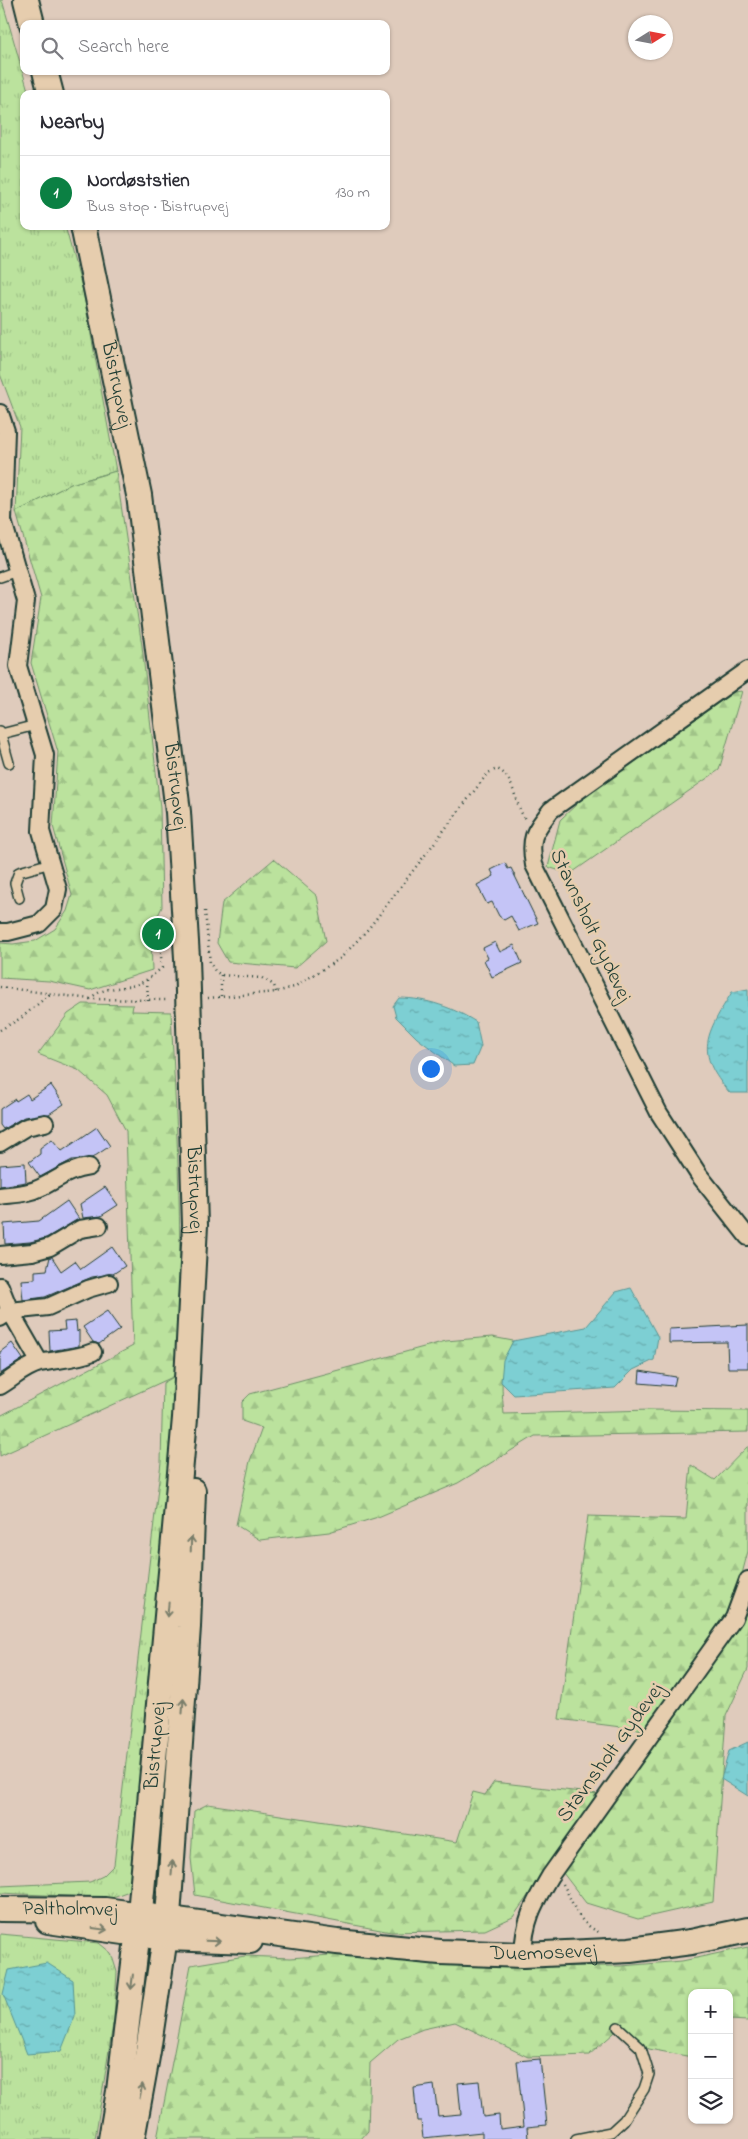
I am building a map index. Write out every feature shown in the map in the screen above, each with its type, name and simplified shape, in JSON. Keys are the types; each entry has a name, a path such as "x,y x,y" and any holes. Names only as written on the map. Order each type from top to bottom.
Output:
{"main road":[{"path":"26,0 31,20"},
{"path":"46,75 50,90"},
{"name":"Bistrupvej","path":"84,230 139,495 178,812 186,943 195,1225 190,1352 139,1923 119,2091 111,2139"},
{"name":"Bistrupvej","path":"132,2139 148,2051 166,1928 187,1646 194,1488 190,1352"},
{"name":"Paltholmvej","path":"0,1911 105,1910 139,1923 166,1928"},
{"name":"Duemosevej","path":"166,1928 214,1941 337,1942 440,1952 523,1955 630,1950 691,1942 748,1930"}],"street":[{"path":"0,413 6,431 3,521 26,601 18,666 45,755 42,831 58,889 54,909 38,924 8,932 0,932"},
{"name":"Stavnsholt Gydevej","path":"748,670 551,810 537,828 530,845 534,865 659,1113 700,1175 748,1237"},
{"path":"0,1143 26,1127 45,1123"},
{"path":"0,1196 24,1194 42,1187 71,1170 89,1167"},
{"path":"0,1255 32,1252 50,1247 80,1229 99,1226"},
{"path":"5,1314 48,1307 88,1288 109,1283"},
{"path":"0,1286 5,1314 40,1363"},
{"path":"0,1386 26,1368 40,1363 83,1357 93,1352"},
{"name":"Stavnsholt Gydevej","path":"523,1955 525,1926 531,1906 550,1876 734,1618 748,1580"}],"lane":[{"path":"0,577 17,571"},
{"path":"9,763 0,733 36,725"},
{"path":"20,898 15,883 19,872 51,863"},
{"path":"576,2139 611,2132 624,2120 644,2089 649,2074 641,2048 618,2027"}],"path":[{"path":"204,999 276,992 294,987 341,958 369,928 488,773 497,769 504,772 509,779 516,805 525,819 537,828"},
{"path":"184,911 205,911 210,963 215,971 221,975 262,978 274,985 276,992"},
{"path":"90,999 104,990 137,984 147,980 162,968 160,944 186,943"},
{"path":"221,975 221,996"},
{"path":"147,980 148,1001"},
{"path":"0,987 90,999 166,1000"},
{"path":"0,1030 21,1018 50,994"},
{"path":"550,1876 563,1884 574,1910 584,1924 598,1932 605,1933"}],"green space":[{"path":"0,0 2,0 20,63 20,75 24,75 28,90 20,90 20,230 66,230 83,291 116,471 71,484 16,512 20,427 0,374"},
{"path":"116,471 142,646 160,808 162,907 152,937 152,970 90,990 49,981 0,978 0,943 13,944 35,941 55,929 67,911 72,895 53,826 58,752 31,663 41,598 16,512 71,484"},
{"path":"742,691 719,770 570,874 548,867 560,820 581,800 734,692"},
{"path":"274,859 317,896 326,941 295,968 228,962 217,943 222,903"},
{"path":"83,1004 133,1005 132,1011 171,1012 180,1239 177,1375 0,1456 0,1416 133,1346 126,1131 107,1095 78,1070 38,1054 68,1014"},
{"path":"492,1337 513,1341 502,1376 504,1414 651,1410 748,1411 748,1432 535,1436 458,1483 378,1517 329,1532 260,1540 236,1525 250,1461 262,1428 242,1421 242,1402 250,1394 446,1341"},
{"path":"177,1375 135,1868 129,1891 110,1898 0,1893 0,1886 90,1882 103,1876 114,1865 161,1462 163,1383"},
{"path":"748,1446 748,1551 735,1601 679,1687 644,1730 559,1719 588,1516 686,1519 691,1465 715,1480"},
{"path":"748,1611 748,1669 726,1716 713,1902 638,1919 586,1903 563,1873"},
{"path":"494,1782 599,1794 513,1917 485,1930 391,1932 195,1895 191,1858 194,1811 208,1804 457,1842 473,1792 485,1795"},
{"path":"0,1934 99,1943 111,1953 117,1972 114,2018 95,2139 0,2139"},
{"path":"748,1947 748,2021 733,2020 733,1989 688,1989 688,2056 649,2049 622,2026 589,2055 528,2057 455,2022 423,2029 398,2039 370,2063 368,2131 361,2139 157,2139 191,1965 245,1956 290,1958 330,1955 493,1967 622,1966 682,1961"}],"water":[{"path":"748,989 748,1093 730,1093 718,1079 711,1066 708,1042 716,1019 732,992"},
{"path":"399,998 409,998 439,1005 458,1012 476,1022 481,1046 473,1065 454,1066 417,1038 396,1017 393,1006"},
{"path":"631,1288 658,1337 654,1360 633,1370 615,1388 514,1395 501,1382 503,1360 513,1341 586,1327 616,1292"},
{"path":"748,1742 748,1796 721,1779 729,1751"},
{"path":"47,1963 73,1980 75,2016 61,2051 27,2054 3,1994 9,1970"}],"building":[{"path":"505,863 508,869 511,868 538,923 519,931 511,916 504,920 499,916 492,902 487,904 477,885 494,876 491,870"},
{"path":"495,942 500,952 514,945 522,963 492,977 484,960 488,958 483,948"},
{"path":"51,1085 64,1104 49,1114 24,1117 3,1129 0,1125 0,1109 27,1094 30,1099"},
{"path":"97,1127 110,1146 92,1158 72,1160 40,1177 29,1162 40,1154 40,1148 52,1139 62,1151"},
{"path":"25,1163 26,1182 0,1186 0,1165"},
{"path":"105,1187 118,1205 101,1216 83,1218 80,1204"},
{"path":"67,1201 79,1219 46,1238 30,1242 5,1244 4,1224 39,1221"},
{"path":"112,1247 125,1266 113,1274 92,1277 45,1297 23,1300 21,1280 35,1279 35,1271 47,1270 50,1257 52,1257 61,1271 75,1261 81,1269"},
{"path":"107,1311 120,1329 99,1344 93,1342 83,1327"},
{"path":"76,1321 77,1332 79,1330 79,1346 50,1351 49,1331 65,1330 64,1322"},
{"path":"748,1325 748,1368 728,1368 727,1342 669,1343 669,1329"},
{"path":"12,1343 23,1359 0,1374 0,1352"},
{"path":"640,1371 676,1377 674,1386 639,1383"},
{"path":"540,2059 547,2125 527,2127 528,2139 482,2139 482,2132 423,2138 421,2121 417,2121 414,2088 434,2085 438,2116 461,2114 458,2083 479,2081 483,2117 499,2115 500,2129 524,2126 517,2061"}],"place":[{"name":"Nordøststien","path":"158,934"}]}
